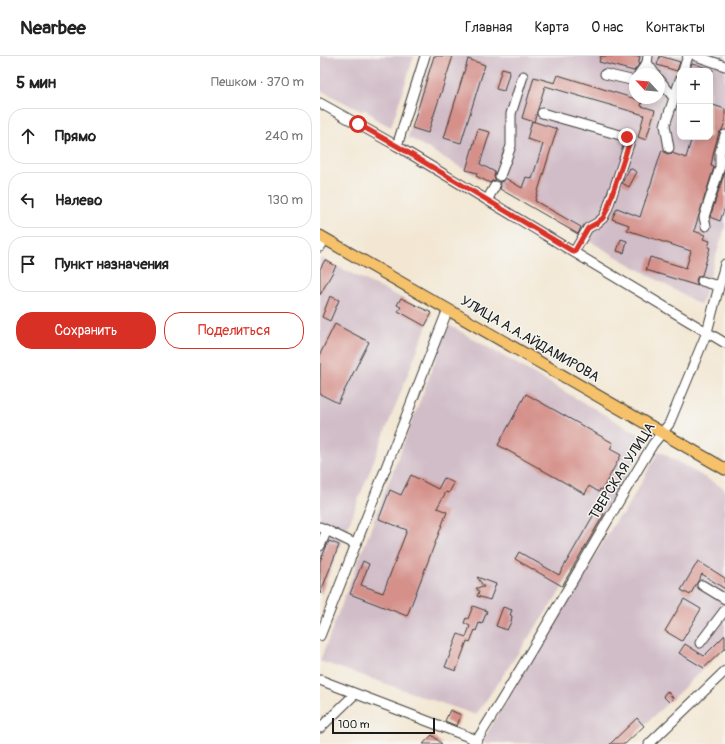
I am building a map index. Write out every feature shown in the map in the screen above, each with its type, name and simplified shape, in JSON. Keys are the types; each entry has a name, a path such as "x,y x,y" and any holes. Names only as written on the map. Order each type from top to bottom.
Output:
{"main road":[{"name":"УЛИЦА А.А.АЙДАМИРОВА","path":"322,240 448,309 725,469"}],"street":[{"path":"397,146 425,56"},
{"path":"684,68 688,56"},
{"path":"696,56 725,66"},
{"path":"605,74 629,80"},
{"path":"500,176 511,146 511,114 524,76"},
{"path":"665,87 674,98"},
{"path":"669,148 665,125 677,89"},
{"path":"320,103 397,146 725,343"},
{"path":"542,113 627,137 630,141 603,218 588,228 574,252"},
{"path":"706,226 704,216 720,167 720,152 725,135"},
{"path":"487,200 494,186"},
{"name":"ТВЕРСКАЯ УЛИЦА","path":"475,742 515,680 559,602 653,444 668,424 707,332 725,264"},
{"path":"702,281 718,286"},
{"path":"320,636 448,309"},
{"path":"707,332 725,334"},
{"path":"320,546 323,528 355,544"},
{"path":"702,585 725,599"},
{"path":"700,644 725,610"},
{"path":"649,744 725,671"},
{"path":"320,680 475,742"},
{"path":"320,728 355,694"}],"shaded area":[{"path":"320,56 414,56 391,127 374,118 372,114 365,110 361,111 320,90"},
{"path":"432,56 725,56 725,227 701,305 408,137"},
{"path":"320,258 432,313 320,597"},
{"path":"449,325 647,439 563,587 476,715 320,661"},
{"path":"659,451 725,489 725,648 625,744 481,743 619,516 623,515"}],"building":[{"path":"434,56 453,56 428,133 412,128"},
{"path":"601,56 640,56 636,68 629,68 629,70 599,62"},
{"path":"660,56 680,62 677,71 657,65"},
{"path":"468,59 485,65 461,143 444,138"},
{"path":"692,63 707,68 690,68"},
{"path":"502,68 510,70 504,91 496,89"},
{"path":"558,75 629,97 629,104 641,104 641,106 655,110 646,140 638,137 644,115 545,86 534,122 522,118 534,77 555,83"},
{"path":"713,105 725,109 725,122 719,133 714,150 711,166 714,167 694,231 705,235 703,239 710,241 708,247 710,248 702,275 698,276 696,280 698,286 646,270 650,257 686,268 691,251 627,230 629,225 612,219 617,208 640,217 662,150 667,154 672,153 686,158 691,140 713,140"},
{"path":"532,121 557,129 535,201 581,227 578,234 500,189 501,186 499,182 504,181 505,178 522,188 526,177 532,179 543,144 527,139"},
{"path":"478,129 490,132 480,164 495,172 494,177 496,180 490,183 476,176 477,173 466,170"},
{"path":"630,168 637,172 629,187 622,183"},
{"path":"725,171 725,207 720,221 710,217"},
{"path":"621,239 627,241 624,253 617,251"},
{"path":"325,260 336,266 320,295 320,269"},
{"path":"330,296 339,300 330,321 322,317"},
{"path":"401,298 432,313 425,326 398,311 401,307 397,305"},
{"path":"335,324 369,342 338,403 320,394 320,354"},
{"path":"526,394 613,443 610,449 621,455 602,490 600,489 599,492 589,486 585,494 498,445"},
{"path":"411,475 438,489 444,478 454,483 449,493 446,492 437,508 447,512 407,616 350,594 363,561 369,564 361,585 383,593 407,530 379,519 390,490 401,495"},
{"path":"597,509 604,514 562,586 515,559 519,552 559,575"},
{"path":"329,541 339,545 320,594 320,561"},
{"path":"698,561 725,578 725,589 702,574 690,595 681,590"},
{"path":"477,577 496,584 490,600 477,596 479,592 476,588 484,587"},
{"path":"684,599 701,609 682,641 665,631"},
{"path":"473,606 487,611 482,624 479,623 470,642 467,641 456,671 445,667 458,634 466,637 470,626 464,623 466,618 468,619"},
{"path":"503,607 512,610 510,615 512,616 511,622 507,630 496,626"},
{"path":"725,635 725,648 704,668 679,653 685,644 704,656"},
{"path":"667,691 673,698 669,702 663,696"},
{"path":"450,710 461,715 457,726 445,721"},
{"path":"637,718 644,726 625,744 610,744"},
{"path":"432,735 442,744 423,744"}],"route":[{"path":"358,124 574,252 588,228 603,218 607,210 630,141 627,137"}]}
